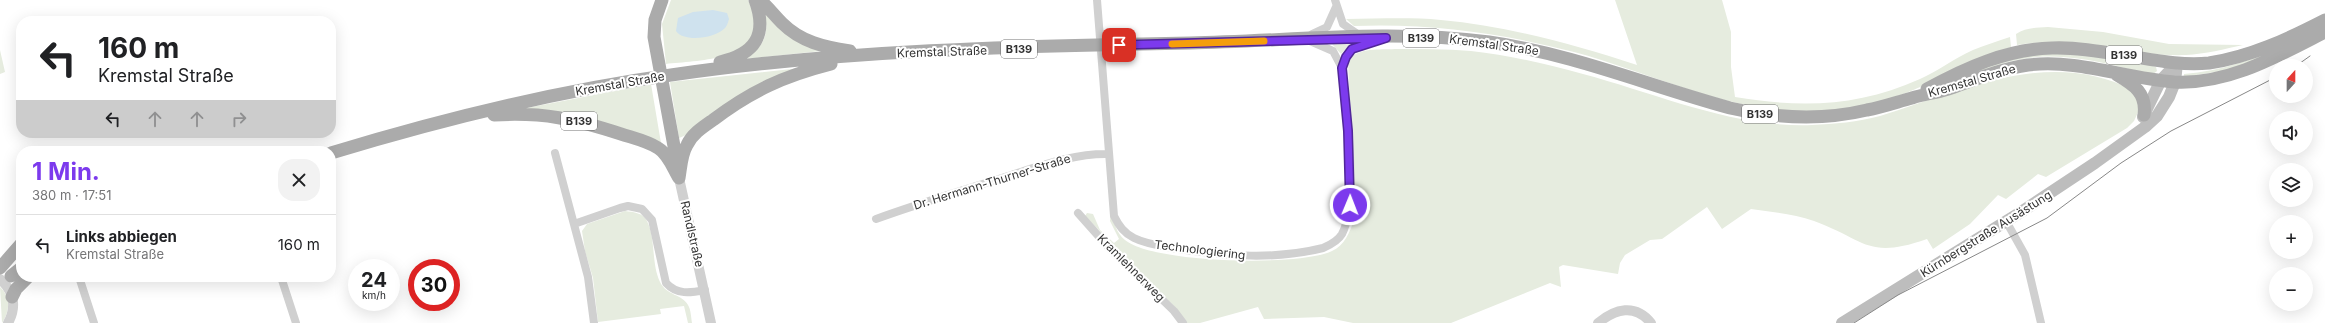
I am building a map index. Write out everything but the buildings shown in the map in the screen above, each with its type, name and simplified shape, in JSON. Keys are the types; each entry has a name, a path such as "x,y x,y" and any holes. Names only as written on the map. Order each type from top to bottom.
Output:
{"main road":[{"path":"662,0 655,20 654,37 679,178"},
{"name":"B139","path":"671,75 736,58 751,48 757,41 761,25 755,0"},
{"name":"B139","path":"760,0 782,23 802,38 825,47 867,55"},
{"name":"Kremstal Straße","path":"1911,98 1982,62 2030,50 2070,48 2177,63 2208,63 2238,56 2283,41 2325,20"},
{"name":"B139","path":"2175,82 2203,81 2236,73 2285,53 2325,32"},
{"name":"Kremstal Straße","path":"336,152 458,117 544,97 671,75 756,64 867,55 1290,40 1365,38 1457,39 1521,47 1579,61 1730,108 1774,116 1811,117 1844,115 1886,106 1946,89 1994,73 2027,65 2061,63 2175,82"},
{"name":"B139","path":"679,178 683,153 691,138 744,98 762,87 795,74 867,55"},
{"path":"2127,139 2144,115 2161,80 2177,63"},
{"name":"Kürnbergstraße Ausästung","path":"1842,323 2006,221 2095,163 2158,116 2169,97 2175,82 2177,63"},
{"name":"B139","path":"2109,70 2130,83 2141,94 2145,106 2144,115"},
{"name":"B139","path":"458,117 531,113 579,121 643,141 659,148 679,178"},
{"path":"0,268 16,250"},
{"path":"12,297 16,289 23,282"}],"street":[{"path":"1335,3 1340,19 1346,28 1365,38"},
{"path":"1290,40 1323,30 1330,22 1335,3"},
{"name":"Technologiering","path":"1097,4 1114,216 1125,232 1134,238 1159,246 1249,256 1292,254 1323,248 1332,244 1341,236 1348,218 1350,205 1348,131 1342,68 1333,51 1306,40"},
{"path":"1342,68 1346,57 1352,49 1386,38"},
{"path":"554,153 592,296 594,323"},
{"name":"Dr. Hermann-Thurner-Straße","path":"876,219 914,205 1060,160 1098,153 1109,154"},
{"name":"Randlstraße","path":"679,178 705,290 711,323"},
{"path":"574,224 628,206 642,209 652,220 666,283 670,288 684,293 705,290"},
{"name":"Kramlehnerweg","path":"1078,213 1110,249 1174,311 1183,323"},
{"path":"2006,221 2025,255 2041,323"},
{"path":"10,321 12,297 9,288 11,274"},
{"path":"81,282 94,323"},
{"path":"283,282 296,323"},
{"path":"1598,323 1610,314 1626,310 1639,313 1651,323"}],"shaded area":[{"path":"671,0 748,0 754,20 753,35 745,46 732,53 699,61 666,64 662,24"},
{"path":"1615,0 1722,0 1731,32 1731,67 1735,97 1759,101 1806,104 1852,100 1897,88 1920,79 1966,53 2010,37 2011,47 1998,51 1924,86 1890,98 1856,107 1821,111 1789,111 1757,107 1696,92 1605,61 1547,45 1492,35 1437,28 1382,25 1354,26 1346,19 1405,18 1466,23 1515,31 1540,37 1637,65"},
{"path":"764,12 782,31 796,41 821,51 746,59 757,49 764,39 766,33 766,20"},
{"path":"2048,27 2103,32 2169,44 2243,45 2186,55 2165,55 2081,44 2039,43 2017,45 2016,34 2031,28"},
{"path":"2325,29 2234,69 2184,77 2184,74 2203,72 2239,63 2274,51"},
{"path":"1332,44 1350,44 1341,54"},
{"path":"1376,49 1443,49 1513,57 1583,74 1696,108 1753,121 1783,124 1820,125 1863,120 1880,116 1974,85 2038,73 2070,72 2101,78 2133,90 2140,108 2134,121 2127,128 2046,177 2038,174 2006,199 1998,195 1970,224 1933,249 1927,239 1891,248 1879,248 1857,241 1814,221 1751,209 1722,229 1707,207 1662,239 1650,240 1625,255 1620,263 1618,274 1563,265 1559,267 1561,287 1550,283 1451,323 1353,323 1324,317 1264,319 1258,307 1200,323 1186,323 1174,306 1085,216 1087,213 1093,214 1100,230 1114,243 1119,239 1110,221 1111,211 1117,231 1125,240 1140,248 1164,254 1194,258 1259,261 1315,256 1336,249 1346,238 1354,220 1348,60 1364,51"},
{"path":"0,50 5,72 0,74"},
{"path":"2065,53 2142,63 2156,67 2157,71 2152,75 2095,61 2066,57 2036,57 2001,64 1946,86 1979,69 2022,56"},
{"path":"801,68 684,136 679,138 670,82"},
{"path":"651,84 661,143 516,110"},
{"path":"625,211 635,212 643,216 647,221 652,235 655,267 660,282 666,290 685,301 690,309 692,323 688,323 684,306 660,309 661,314 598,322 593,278 585,251 582,231 587,224"},
{"path":"0,287 4,291 8,300 7,314 2,323"}],"water":[{"path":"713,10 727,13 729,19 728,23 721,31 708,37 693,38 680,35 676,31 678,18 693,12"}],"tram line":[{"path":"2306,59 2310,56"},
{"path":"1854,323 1898,295 2047,218 2121,163 2171,131 2269,81"}],"slow traffic":[{"path":"1172,44 1264,41"}],"route":[{"path":"1119,45 1386,38 1352,49 1346,57 1342,68 1348,131 1350,205"}]}
